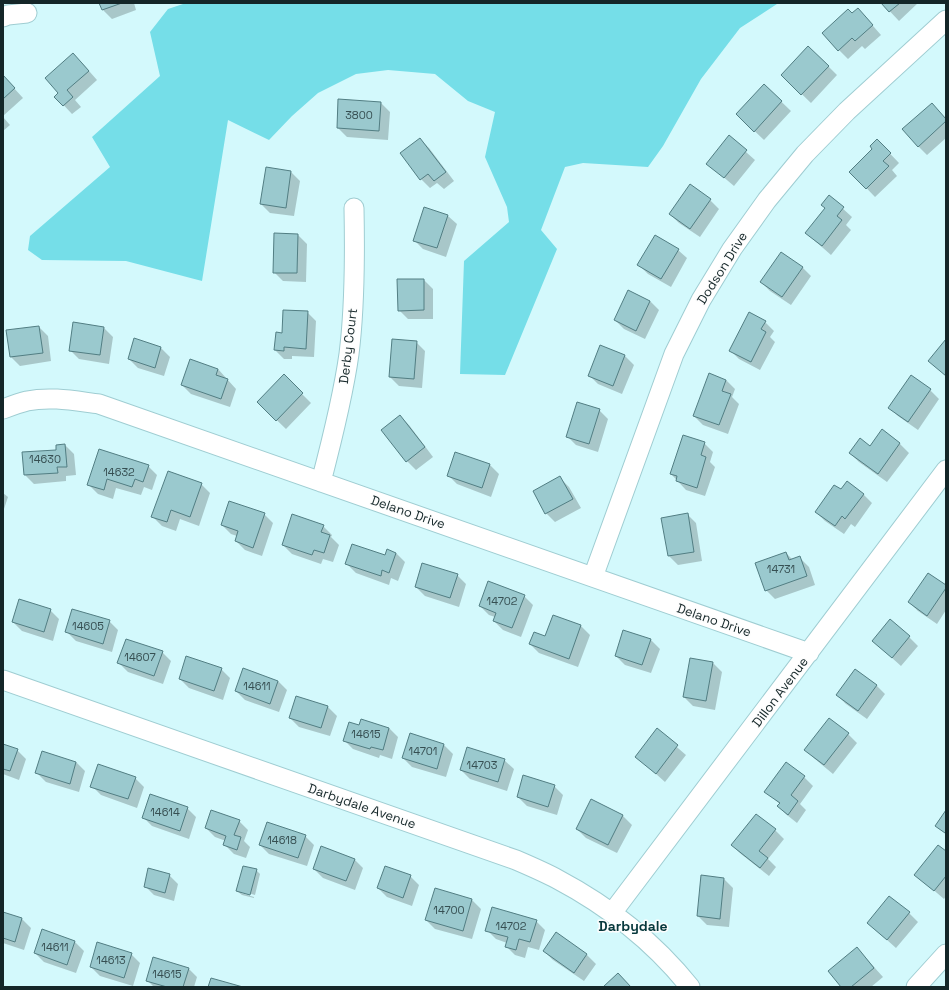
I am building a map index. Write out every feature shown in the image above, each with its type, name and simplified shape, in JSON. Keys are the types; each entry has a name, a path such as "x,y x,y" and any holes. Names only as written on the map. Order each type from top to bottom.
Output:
{"street":[{"path":"3,17 26,13"},
{"name":"Dodson Drive","path":"593,577 674,354 701,300 732,249 767,200 805,154 847,110 946,20"},
{"name":"Derby Court","path":"321,482 336,424 349,353 354,292 354,208"},
{"name":"Delano Drive","path":"3,409 27,401 48,398 99,404 809,653"},
{"name":"Dillon Avenue","path":"612,913 946,470"},
{"name":"Darbydale Avenue","path":"3,680 516,860 557,879 612,913 648,942 690,987"},
{"path":"922,985 946,954"}],"shaded area":[{"path":"186,3 777,4 740,28 701,79 663,146 648,167 583,163 565,167 541,230 557,249 505,375 460,374 464,261 509,222 507,207 485,157 495,112 468,101 435,74 388,70 356,74 318,93 292,116 269,140 228,120 202,281 126,261 42,260 28,250 30,236 110,167 92,137 160,76 150,32 168,9"}],"building":[{"path":"99,3 122,3 102,10"},
{"path":"881,3 900,3 889,12"},
{"path":"858,8 873,25 855,41 852,38 838,51 822,33 848,9 852,13"},
{"path":"808,46 829,66 801,95 781,75"},
{"path":"73,53 89,71 67,90 73,97 63,106 54,97 58,93 45,78"},
{"path":"3,75 15,88 3,99"},
{"path":"764,84 782,101 754,132 736,114"},
{"path":"338,99 381,102 379,131 337,128"},
{"path":"932,103 946,119 946,121 918,147 902,129"},
{"path":"729,135 747,150 724,178 706,164"},
{"path":"420,138 446,172 434,181 428,174 420,180 400,153"},
{"path":"877,139 891,153 883,161 889,166 866,189 849,172 872,149 870,146"},
{"path":"266,167 291,171 286,208 260,204"},
{"path":"690,184 711,199 690,229 669,214"},
{"path":"829,195 844,207 837,216 842,220 822,246 805,233 825,208 821,205"},
{"path":"424,207 448,215 437,248 413,241"},
{"path":"274,233 298,234 297,273 273,273"},
{"path":"655,235 679,249 661,279 637,265"},
{"path":"781,252 803,267 782,297 760,282"},
{"path":"397,279 424,279 424,310 398,311"},
{"path":"628,290 650,301 636,331 614,320"},
{"path":"283,310 308,311 306,349 284,347 284,351 274,350 276,332 282,333"},
{"path":"749,312 766,321 761,329 766,332 751,362 729,351"},
{"path":"73,322 104,327 100,355 69,351"},
{"path":"39,326 43,353 10,357 6,330"},
{"path":"134,338 161,347 155,368 128,359"},
{"path":"392,339 417,341 414,379 389,377"},
{"path":"946,339 946,376 928,361"},
{"path":"600,345 625,355 613,386 588,376"},
{"path":"190,359 218,369 216,375 228,379 221,399 181,385"},
{"path":"709,373 726,380 722,391 731,394 719,425 693,416"},
{"path":"284,374 303,393 276,421 257,402"},
{"path":"911,375 931,389 908,422 888,408"},
{"path":"577,402 600,409 589,444 566,437"},
{"path":"400,415 425,447 406,462 381,430"},
{"path":"882,429 900,443 878,474 849,453 860,438 870,446"},
{"path":"683,435 705,442 701,455 706,457 697,488 676,481 677,476 670,474"},
{"path":"65,444 67,467 57,467 58,473 24,475 22,452 56,450 56,445"},
{"path":"99,449 149,465 143,482 135,479 132,487 107,479 104,490 87,485"},
{"path":"455,452 490,464 482,488 447,476"},
{"path":"168,471 202,483 190,517 171,510 167,522 151,517"},
{"path":"560,476 573,499 545,514 533,491"},
{"path":"847,481 864,494 845,519 842,516 835,526 815,512 834,485 841,489"},
{"path":"229,501 265,513 253,548 235,541 238,531 221,525"},
{"path":"688,513 694,552 668,556 661,518"},
{"path":"292,514 324,525 321,532 330,535 324,553 314,550 312,555 282,545"},
{"path":"352,544 385,555 387,549 396,553 389,573 382,570 381,576 345,564"},
{"path":"786,552 789,560 800,556 807,576 765,591 755,563"},
{"path":"422,563 458,574 450,598 415,587"},
{"path":"928,573 946,585 946,588 927,616 908,602"},
{"path":"488,581 525,595 512,628 493,621 496,613 479,606"},
{"path":"19,599 51,609 44,632 12,622"},
{"path":"72,609 110,620 103,644 65,632"},
{"path":"553,615 581,625 569,659 529,644 534,632 545,636"},
{"path":"890,619 910,636 892,658 872,641"},
{"path":"623,630 651,639 642,665 615,656"},
{"path":"126,639 163,651 154,676 117,663"},
{"path":"186,656 222,668 214,691 179,679"},
{"path":"690,658 713,662 706,701 683,697"},
{"path":"243,668 278,681 270,704 235,691"},
{"path":"855,669 877,685 858,711 836,695"},
{"path":"296,696 328,706 321,728 289,718"},
{"path":"829,718 849,733 824,765 804,750"},
{"path":"361,719 389,728 383,750 371,747 370,749 343,741 349,722 359,725"},
{"path":"657,728 678,745 656,774 635,757"},
{"path":"410,733 444,744 437,769 402,758"},
{"path":"3,744 18,749 10,771 3,769"},
{"path":"467,747 505,759 498,782 460,770"},
{"path":"42,751 76,762 70,784 35,773"},
{"path":"786,762 805,776 791,795 798,801 788,815 777,806 780,803 764,792"},
{"path":"98,764 136,777 128,799 90,787"},
{"path":"523,775 555,785 548,807 517,797"},
{"path":"150,794 188,807 180,831 142,818"},
{"path":"591,799 623,815 608,845 576,829"},
{"path":"211,810 240,820 234,835 241,837 237,850 223,845 226,836 205,828"},
{"path":"946,810 946,832 945,833 935,826"},
{"path":"756,814 776,829 759,851 768,858 760,868 731,845"},
{"path":"267,822 306,835 298,858 259,845"},
{"path":"938,845 946,851 946,876 934,891 914,875"},
{"path":"321,846 355,859 346,881 313,869"},
{"path":"243,866 257,869 250,895 236,891"},
{"path":"385,866 411,875 403,898 377,888"},
{"path":"148,868 170,874 165,893 144,887"},
{"path":"701,875 724,878 720,919 697,916"},
{"path":"435,888 472,899 463,931 425,920"},
{"path":"889,896 910,912 887,940 867,923"},
{"path":"492,907 537,920 530,942 519,939 516,950 505,947 508,937 485,931"},
{"path":"3,912 22,918 15,942 3,938"},
{"path":"42,929 75,941 67,965 34,953"},
{"path":"556,932 587,954 574,973 543,951"},
{"path":"97,942 132,953 124,978 90,967"},
{"path":"857,947 874,968 851,987 841,987 828,971"},
{"path":"153,957 189,968 183,987 167,987 146,981"},
{"path":"618,973 631,987 603,987"},
{"path":"211,978 243,987 208,987"}],"district":[{"name":"Darbydale","path":"633,926"}]}
